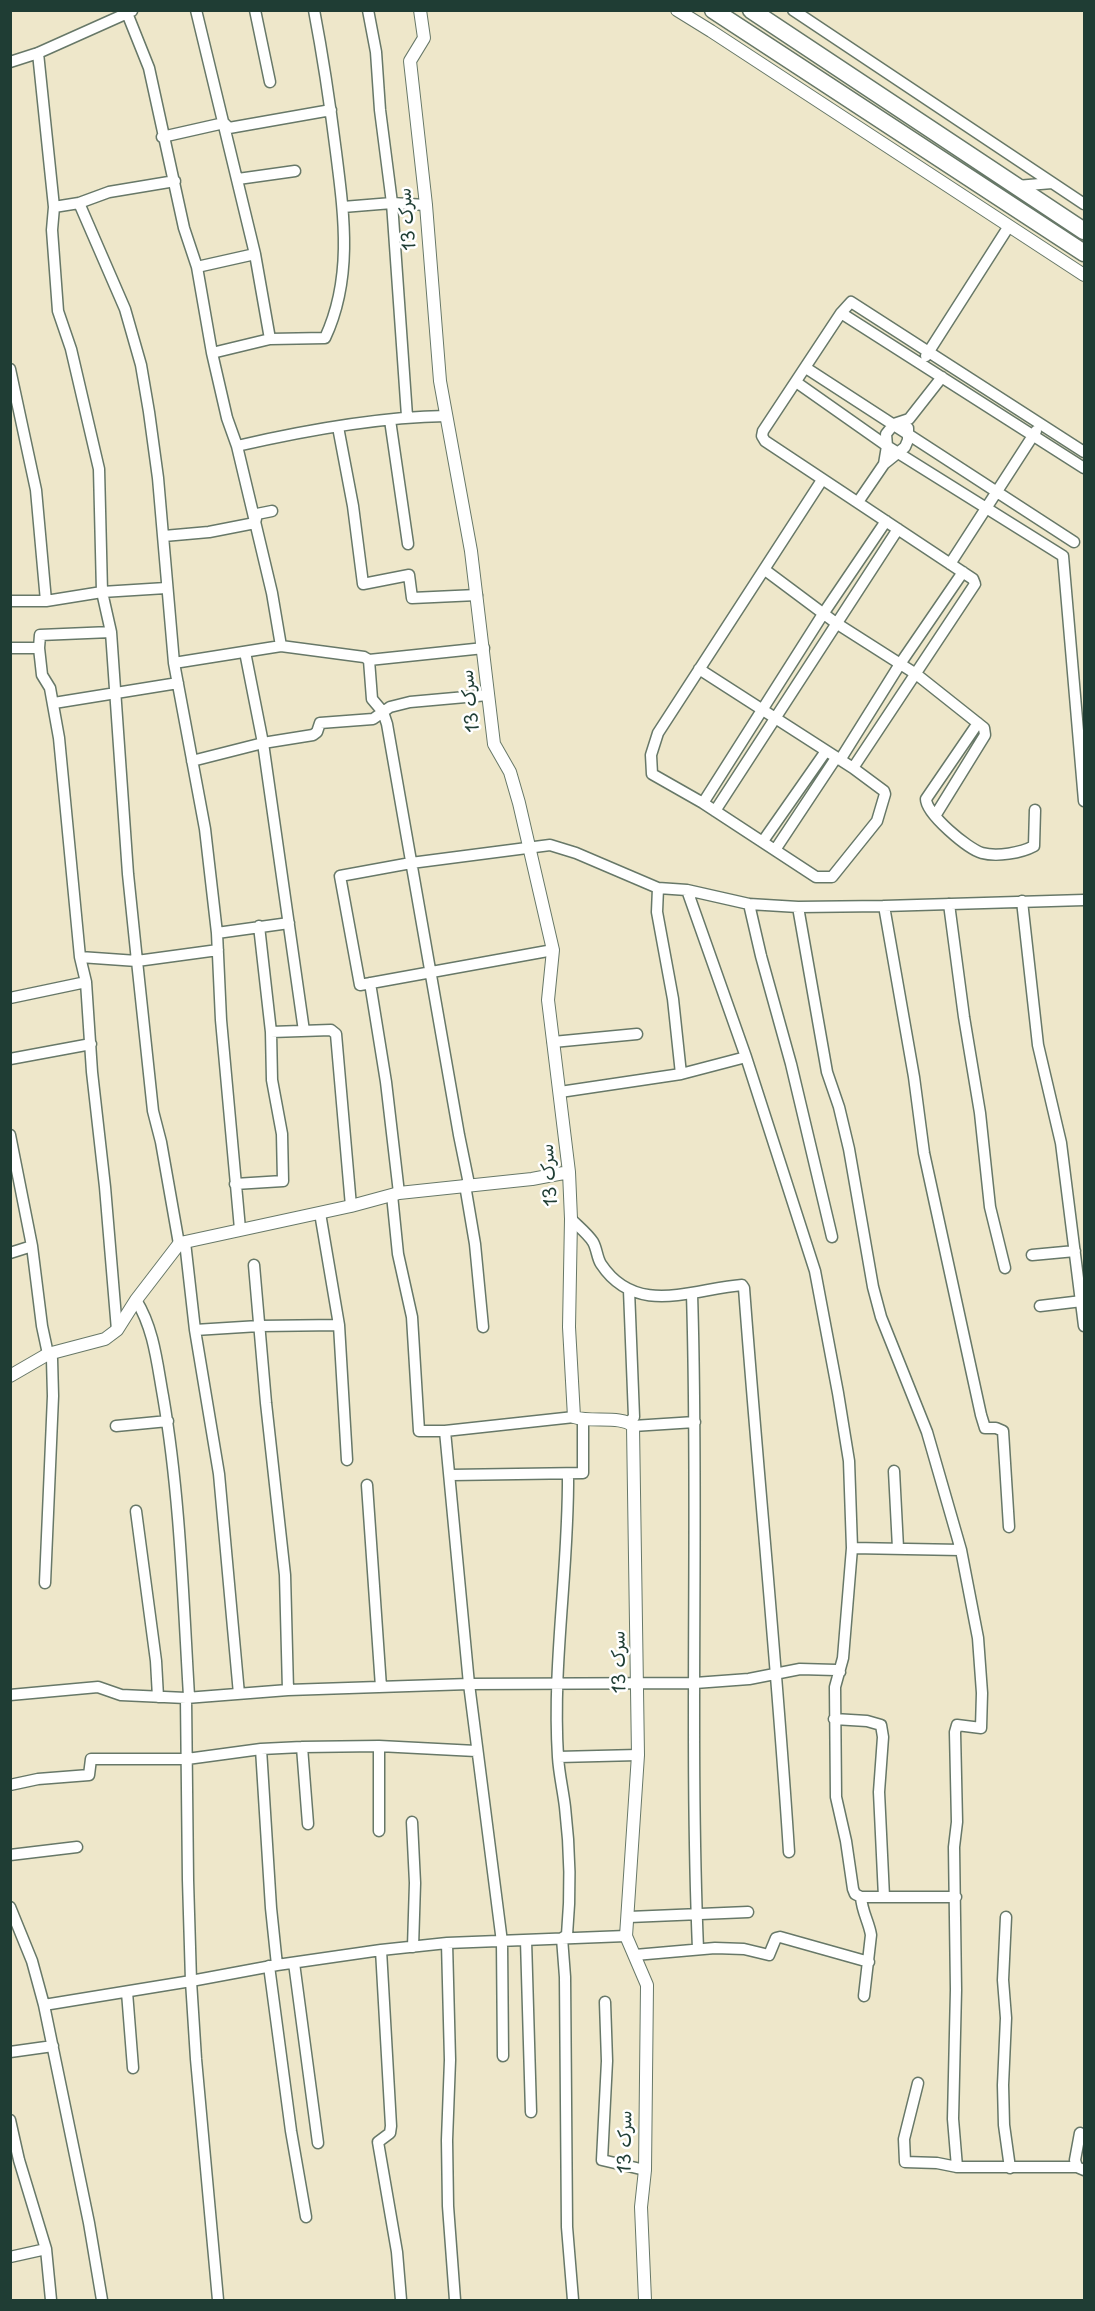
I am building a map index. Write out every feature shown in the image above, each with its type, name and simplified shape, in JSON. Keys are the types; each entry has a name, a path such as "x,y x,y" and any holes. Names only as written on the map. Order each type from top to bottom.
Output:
{"main road":[{"path":"712,10 1084,253"},
{"path":"751,10 1084,231"},
{"path":"855,104 867,87"}],"street":[{"path":"196,10 255,254 270,339"},
{"path":"255,10 270,82"},
{"path":"212,352 270,339 325,338 339,292 345,257 343,207 331,110 314,10"},
{"path":"368,10 376,52 380,110 392,203 407,416"},
{"name":"سرک 13","path":"420,10 424,38 410,62 426,205 440,381 471,550 494,744 510,772 539,882 552,950 548,1000 569,1172 571,1219 568,1327 578,1418"},
{"path":"677,10 1084,274"},
{"path":"793,10 1084,204"},
{"path":"10,62 38,53 130,12 149,68 162,137 175,181 184,228 197,267 212,352 272,593 281,646"},
{"path":"38,53 54,207 52,230 58,311 71,349 99,469 102,592 111,632 114,694 137,961 153,1111 182,1243 219,1473 239,1694"},
{"path":"224,123 229,128 331,110"},
{"path":"162,137 224,123"},
{"path":"903,157 913,141"},
{"path":"238,179 295,171"},
{"path":"54,207 79,203 109,192 175,181"},
{"path":"1015,186 1052,183"},
{"path":"79,203 125,309 135,343 149,412 164,536 166,588 174,663 205,829 217,933 221,1020 240,1229"},
{"path":"343,207 392,203 426,205"},
{"path":"921,364 1009,226"},
{"path":"197,267 255,254"},
{"path":"853,768 975,584 974,579 822,480 765,441 762,436 763,431 841,313 851,302 1084,452"},
{"path":"841,313 1084,468"},
{"path":"806,368 1074,542"},
{"path":"10,369 36,490 46,601"},
{"path":"858,502 884,464 899,452 908,440 909,419 942,377"},
{"path":"796,382 887,446 1063,556 1084,801"},
{"path":"237,446 276,437 407,416 446,416"},
{"path":"884,464 886,434 894,424 909,419"},
{"path":"390,420 408,544"},
{"path":"950,564 1041,424"},
{"path":"338,427 353,506 363,584 409,575 412,598 477,595"},
{"path":"699,669 853,768 884,791 877,821 832,877 816,878 763,841 652,774 651,755 658,733 699,669 765,570 822,480"},
{"path":"255,523 257,514 272,511"},
{"path":"703,803 886,521"},
{"path":"164,536 209,532 255,523"},
{"path":"715,811 898,529"},
{"path":"765,570 836,623 916,674 984,728 985,735 935,816 939,822 981,853 1024,851 1034,846 1035,810"},
{"path":"775,850 963,572"},
{"path":"10,601 46,601 102,592 166,588"},
{"path":"111,632 40,634 39,648 42,675 51,688 54,703 80,957 86,982 92,1072 105,1187 117,1330"},
{"path":"174,663 281,646 364,657 369,660 484,648"},
{"path":"10,648 39,648"},
{"path":"245,652 263,743 304,1030"},
{"path":"369,660 372,699 383,712 387,724 431,972 467,1184 483,1327"},
{"path":"54,703 178,683"},
{"path":"192,761 263,743 289,741 313,735 317,732 320,723 373,719 383,712 410,702 488,695"},
{"path":"763,841 826,751"},
{"path":"552,950 360,985 340,876 411,863 550,845 658,888 687,890 749,904 798,907 884,906 1084,900"},
{"path":"658,888 657,912 673,999 681,1074"},
{"path":"687,890 746,1057 815,1271 849,1461 852,1548 843,1658 835,1687 834,1719 836,1797 846,1841 853,1889 855,1894 861,1897 956,1897"},
{"path":"1022,901 1038,1045 1051,1092 1061,1143 1084,1326"},
{"path":"749,904 791,1064 832,1237"},
{"path":"948,904 980,1113 990,1207 1005,1268"},
{"path":"884,906 914,1077 924,1153 981,1415 985,1428 996,1428 1003,1431 1009,1527"},
{"path":"798,907 827,1072 839,1107 849,1149 873,1287 881,1317 927,1432 961,1550 978,1638 982,1694 981,1728 957,1725 955,1732 957,1822 954,1847 956,1897 953,2119 957,2167"},
{"path":"217,933 289,922"},
{"path":"235,1184 283,1181 282,1134 272,1080 271,1032 259,926"},
{"path":"80,957 137,961 218,950"},
{"path":"10,998 86,982"},
{"path":"370,983 386,1082 398,1254 412,1317 419,1431 445,1431 578,1418 631,1424 695,1422"},
{"path":"271,1032 331,1030 336,1034 351,1206"},
{"path":"553,1042 637,1034"},
{"path":"10,1059 91,1044"},
{"path":"560,1092 681,1074 746,1057"},
{"path":"10,1135 32,1246 48,1354 52,1359 53,1396 45,1583"},
{"path":"10,1376 48,1354 105,1339 117,1330 136,1300 182,1243 351,1206 395,1194 467,1184 532,1179 569,1172"},
{"path":"320,1213 339,1325 347,1460"},
{"path":"571,1219 593,1242 600,1263 629,1290 656,1297 692,1294 731,1286 742,1285 744,1288 759,1490 777,1672 789,1852"},
{"path":"10,1253 32,1246"},
{"path":"1032,1255 1075,1251"},
{"path":"254,1265 285,1575 288,1690"},
{"path":"629,1290 634,1416 631,1424"},
{"path":"692,1294 695,1422 698,1949"},
{"path":"136,1300 145,1315 155,1349 175,1471 188,1697 188,1880 191,1981 218,2301"},
{"path":"1040,1306 1082,1302"},
{"path":"195,1330 339,1325"},
{"path":"451,1475 583,1473 578,1418"},
{"path":"116,1426 168,1421"},
{"name":"سرک 13","path":"631,1424 638,1755 626,1936 647,1985 645,2170 641,2207 645,2301"},
{"path":"445,1431 451,1475 457,1576 476,1751 502,1942 502,2056"},
{"path":"894,1471 898,1548"},
{"path":"562,1938 567,1935 571,1897 565,1807 558,1757 558,1684 568,1517 568,1473"},
{"path":"367,1485 381,1687"},
{"path":"136,1511 156,1661 158,1697"},
{"path":"852,1548 961,1550"},
{"path":"10,1695 98,1687 121,1695 188,1697 288,1690 469,1684 695,1683 749,1679 800,1669 840,1672"},
{"path":"834,1719 867,1721 881,1725 883,1737 879,1792 884,1897"},
{"path":"10,1785 38,1779 89,1775 91,1759 187,1759 261,1749 302,1747 379,1746 476,1751"},
{"path":"379,1746 379,1831"},
{"path":"302,1747 308,1824"},
{"path":"261,1749 273,1966 291,2131 306,2217"},
{"path":"558,1757 638,1755"},
{"path":"412,1822 415,1883 413,1947"},
{"path":"10,1855 76,1847"},
{"path":"861,1897 865,1920 870,1926 871,1935 864,1996"},
{"path":"10,1907 32,1961 44,2005 89,2223 102,2301"},
{"path":"629,1917 748,1912"},
{"path":"1006,1917 1003,1980 1006,2018 1003,2095 1010,2168"},
{"path":"44,2005 381,1950 447,1943 626,1936"},
{"path":"635,1955 698,1949 744,1950 769,1954 776,1938 780,1937 869,1962"},
{"path":"562,1938 565,1977 567,2227 573,2301"},
{"path":"526,1940 531,2112"},
{"path":"447,1943 450,2060 447,2140 448,2206 455,2301"},
{"path":"381,1950 391,2126 390,2133 378,2142 397,2252 401,2301"},
{"path":"294,1963 318,2143"},
{"path":"127,1992 133,2068"},
{"path":"605,2002 607,2061 602,2160 645,2170"},
{"path":"10,2052 53,2046"},
{"path":"918,2083 904,2139 905,2162 937,2163 957,2167 1081,2168"},
{"path":"10,2120 19,2160 46,2249 51,2301"},
{"path":"1080,2133 1075,2160 1081,2168"},
{"path":"10,2257 46,2249"}]}
